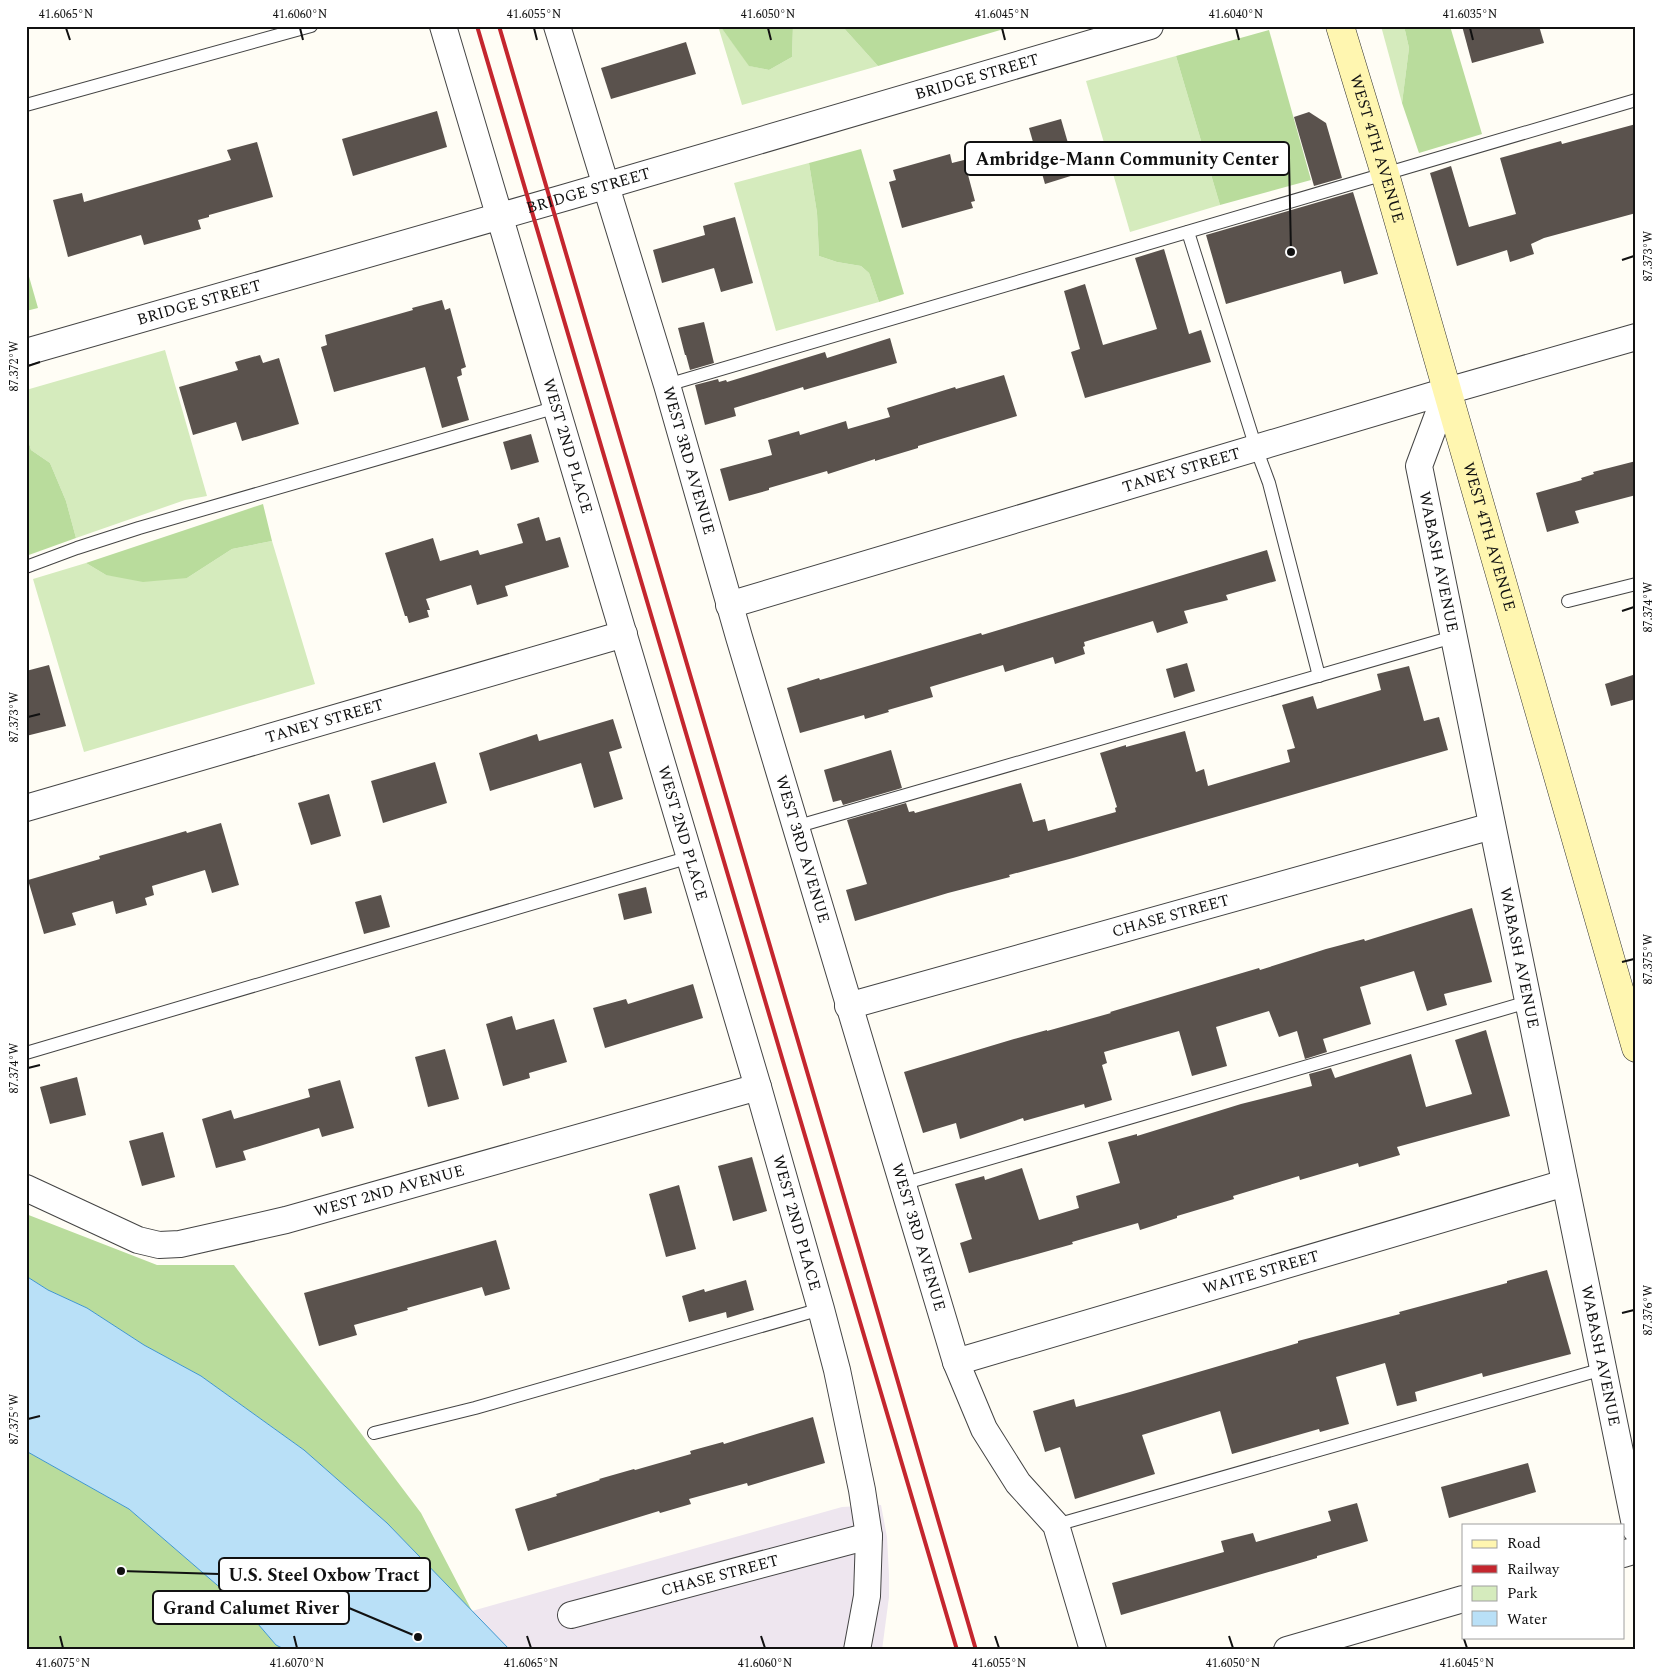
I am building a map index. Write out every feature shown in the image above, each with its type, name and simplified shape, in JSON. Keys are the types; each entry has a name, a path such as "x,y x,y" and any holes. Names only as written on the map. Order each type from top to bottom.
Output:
{"main road":[{"name":"WEST 4TH AVENUE","path":"1340,26 1385,174 1636,1048"}],"street":[{"name":"WEST 2ND PLACE","path":"443,26 758,1087 821,1309 850,1430 869,1536 867,1596 857,1650"},
{"name":"WEST 3RD AVENUE","path":"557,26 667,385 795,827 956,1362 984,1429 1018,1483 1056,1525 1093,1650"},
{"name":"BRIDGE STREET","path":"26,352 605,186 1150,26"},
{"name":"TANEY STREET","path":"730,605 1636,337"},
{"name":"WABASH AVENUE","path":"1447,392 1418,466 1636,1530"},
{"name":"TANEY STREET","path":"26,808 624,634"},
{"name":"CHASE STREET","path":"848,1006 1492,826"},
{"name":"WEST 2ND AVENUE","path":"26,1188 138,1240 159,1245 180,1244 270,1224 758,1087"},
{"name":"WAITE STREET","path":"956,1362 1565,1183"},
{"name":"CHASE STREET","path":"571,1615 869,1536"},
{"path":"1624,1554 1636,1550"},
{"path":"1287,1650 1462,1600"}],"lane":[{"path":"26,105 311,26"},
{"path":"667,385 1636,100"},
{"path":"1188,232 1268,483 1319,676"},
{"path":"26,567 139,528 557,407"},
{"path":"1568,601 1636,584"},
{"path":"795,827 1453,637"},
{"path":"26,1053 690,857"},
{"path":"902,1184 1528,1002"},
{"path":"374,1433 475,1408 821,1309"},
{"path":"1056,1525 1603,1369"}],"shaded area":[{"path":"881,1505 887,1537 889,1575 889,1597 882,1650 510,1650 472,1611 842,1507"}],"green space":[{"path":"718,26 720,26 750,66 769,70 792,57 793,26 842,26 878,66 742,105"},
{"path":"720,26 793,26 792,57 769,70 749,66"},
{"path":"842,26 1014,26 878,66"},
{"path":"1381,26 1404,26 1409,48 1402,103"},
{"path":"1404,26 1450,26 1482,134 1419,153 1402,103 1409,48"},
{"path":"1269,30 1311,180 1220,205 1176,56"},
{"path":"1176,56 1220,205 1130,232 1086,81"},
{"path":"861,149 904,294 879,302 869,273 861,266 837,262 819,256 817,213 809,163"},
{"path":"809,163 817,213 819,256 837,262 861,266 869,273 879,302 776,331 734,183"},
{"path":"26,266 38,308 26,311"},
{"path":"165,350 207,496 185,500 76,538 66,501 50,463 31,450 26,433 26,390"},
{"path":"26,433 31,450 50,463 66,501 76,538 26,556"},
{"path":"263,504 272,541 232,549 187,578 143,582 106,575 86,563"},
{"path":"272,541 315,684 84,752 33,579 86,563 106,575 187,578 232,549"},
{"path":"26,1214 157,1265 234,1265 421,1513 472,1611 387,1523 304,1450 201,1376 144,1345 87,1308 48,1290 26,1276"},
{"path":"26,1451 129,1509 246,1610 276,1645 286,1650 26,1650"}],"water":[{"path":"26,1276 48,1290 87,1308 144,1345 201,1376 304,1450 387,1523 510,1650 286,1650 276,1645 246,1610 129,1509 26,1451"}],"building":[{"path":"1462,26 1539,26 1544,43 1472,63"},
{"path":"686,42 696,74 611,99 601,68"},
{"path":"437,111 447,147 353,176 342,139"},
{"path":"1309,112 1326,123 1342,178 1314,186 1294,117"},
{"path":"1061,119 1077,174 1045,184 1029,128"},
{"path":"1636,124 1636,213 1544,238 1531,244 1534,254 1510,262 1507,250 1457,266 1430,173 1451,166 1469,227 1516,214 1500,158 1561,141 1562,144"},
{"path":"257,142 273,197 209,215 209,217 198,220 201,229 144,245 141,235 68,257 53,200 82,193 84,202 231,160 227,150"},
{"path":"950,154 952,163 964,160 975,201 971,202 973,208 902,228 889,182 896,180 893,170"},
{"path":"1353,192 1378,274 1344,284 1341,271 1226,304 1206,235"},
{"path":"735,217 753,283 721,292 714,268 662,283 653,250 705,235 703,226"},
{"path":"1164,249 1189,334 1201,330 1211,362 1085,398 1071,352 1080,349 1064,291 1085,284 1103,345 1157,329 1135,258"},
{"path":"442,300 445,310 450,308 466,367 461,369 462,375 457,377 469,420 442,428 425,367 334,392 321,347 327,345 325,335"},
{"path":"704,322 714,363 690,370 678,328"},
{"path":"890,338 897,363 804,390 803,387 734,408 736,416 705,425 695,385 718,379 719,382 726,380 727,382 825,352 827,358"},
{"path":"260,355 263,363 279,358 299,424 242,441 236,422 193,435 179,387 238,370 235,362"},
{"path":"1004,375 1017,416 875,461 875,459 828,474 827,471 729,501 720,469 772,455 768,440 799,431 800,435 846,421 848,429 890,417 887,408 955,387 956,389"},
{"path":"531,434 539,462 511,470 503,442"},
{"path":"1636,461 1636,495 1575,511 1579,523 1547,532 1536,493 1582,480 1581,478 1594,474 1593,472"},
{"path":"539,517 546,541 560,537 569,567 505,586 508,596 477,605 471,585 426,599 430,610 427,610 429,617 409,623 407,616 405,616 385,553 433,538 440,561 478,550 480,555 523,543 517,524"},
{"path":"1267,550 1276,581 1226,595 1228,600 1184,611 1188,623 1157,633 1153,621 1084,642 1085,654 1055,664 1053,657 1005,672 1003,665 930,687 933,697 888,710 889,712 865,719 864,715 800,733 787,688 981,633 982,635"},
{"path":"1187,663 1195,691 1174,698 1166,669"},
{"path":"49,665 66,726 26,736 26,671"},
{"path":"1409,666 1424,721 1439,717 1448,750 1009,875 1010,877 948,893 855,921 846,890 867,884 847,820 906,803 909,812 914,811 915,813 1021,783 1033,822 1045,819 1048,831 1116,812 1115,808 1117,807 1100,753 1185,731 1196,772 1204,769 1208,786 1290,762 1287,750 1295,748 1282,705 1313,696 1317,709 1381,690 1377,674"},
{"path":"1636,674 1636,699 1611,706 1605,684"},
{"path":"613,719 622,748 609,752 623,799 594,808 581,763 490,791 479,753 537,734 539,741"},
{"path":"891,750 902,788 843,805 841,800 833,802 824,770"},
{"path":"435,762 447,803 383,823 371,781"},
{"path":"329,794 341,836 311,845 298,803"},
{"path":"221,823 239,885 212,893 205,870 152,886 154,895 145,898 147,905 116,914 113,901 72,913 76,925 44,934 28,880 100,859 99,856"},
{"path":"646,887 652,913 624,920 618,894"},
{"path":"381,895 390,927 364,934 355,902"},
{"path":"1472,908 1492,982 1444,994 1447,1005 1427,1011 1414,971 1360,987 1371,1024 1323,1039 1327,1052 1305,1059 1297,1031 1279,1037 1269,1011 1216,1027 1227,1066 1192,1076 1179,1031 1104,1052 1107,1063 1102,1065 1112,1100 1085,1108 1084,1104 1024,1121 1023,1118 960,1139 956,1123 923,1133 904,1072 1014,1039 1111,1013 1259,968 1260,970 1364,939 1365,941"},
{"path":"693,984 703,1018 605,1048 593,1008 626,999 628,1004"},
{"path":"512,1016 516,1030 554,1019 567,1062 529,1073 530,1078 503,1086 486,1024"},
{"path":"1486,1030 1510,1116 1397,1147 1400,1155 1359,1167 1358,1163 1300,1180 1299,1176 1233,1196 1234,1199 1177,1216 1177,1218 1140,1230 1138,1223 1072,1242 1073,1244 969,1273 960,1243 972,1239 955,1184 984,1176 985,1180 1022,1168 1039,1220 1079,1208 1076,1196 1120,1183 1108,1142 1137,1134 1137,1136 1241,1104 1312,1086 1309,1074 1331,1068 1335,1078 1411,1054 1426,1107 1472,1094 1455,1040"},
{"path":"445,1049 459,1099 428,1107 415,1057"},
{"path":"77,1077 86,1115 50,1124 40,1087"},
{"path":"340,1080 354,1128 322,1137 319,1128 243,1151 246,1160 216,1168 202,1119 231,1110 234,1119 310,1097 308,1089"},
{"path":"163,1132 175,1177 142,1186 129,1141"},
{"path":"752,1157 767,1211 733,1221 718,1166"},
{"path":"679,1185 696,1249 666,1257 649,1194"},
{"path":"496,1240 510,1289 485,1296 482,1287 407,1308 408,1310 354,1325 357,1335 319,1346 304,1293"},
{"path":"1547,1270 1571,1354 1483,1377 1482,1373 1415,1392 1417,1401 1397,1406 1385,1363 1336,1377 1349,1424 1320,1432 1319,1429 1232,1454 1220,1411 1142,1435 1155,1474 1075,1499 1060,1447 1045,1452 1033,1411 1074,1399 1076,1407"},
{"path":"746,1280 754,1310 727,1318 726,1312 689,1322 682,1296 704,1289 705,1292"},
{"path":"813,1417 825,1463 748,1486 747,1483 689,1499 691,1504 660,1513 659,1511 528,1551 515,1509 557,1496 556,1494 599,1479 691,1454 690,1451 723,1442 724,1444"},
{"path":"1528,1463 1536,1492 1449,1518 1441,1487"},
{"path":"1357,1503 1368,1541 1317,1556 1317,1558 1121,1615 1112,1583 1224,1552 1221,1541 1253,1533 1256,1542 1331,1521 1328,1511"}],"railway":[{"path":"477,26 957,1650"},
{"path":"499,26 976,1650"}],"place":[{"name":"Ambridge-Mann Community Center","path":"1291,252"},
{"name":"U.S. Steel Oxbow Tract","path":"121,1571"},
{"name":"Grand Calumet River","path":"418,1637"}]}
